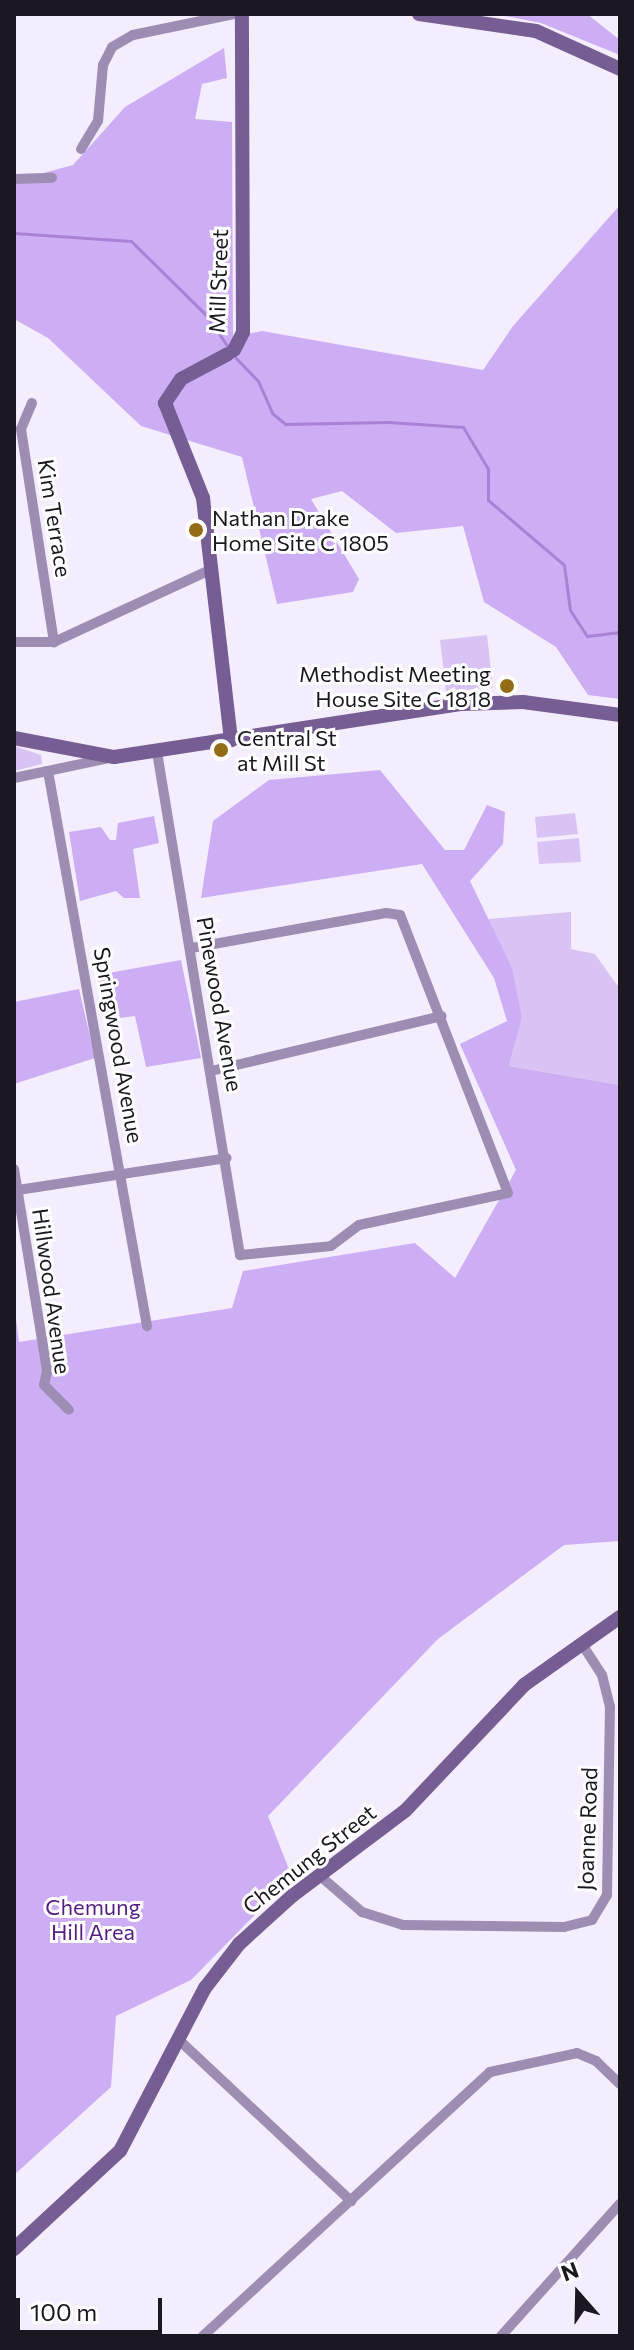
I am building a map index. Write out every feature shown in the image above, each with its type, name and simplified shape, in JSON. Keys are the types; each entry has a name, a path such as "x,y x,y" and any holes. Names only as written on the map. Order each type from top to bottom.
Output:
{"street":[{"path":"81,149 98,121 103,65 112,47 133,35 234,14"},
{"name":"Mill Street","path":"231,740 200,484 166,416 165,403 181,379 231,352 243,332 242,14"},
{"path":"419,14 536,31 620,69"},
{"path":"14,179 52,178"},
{"name":"Kim Terrace","path":"32,403 21,429 54,642"},
{"path":"14,642 54,642 210,570"},
{"path":"14,778 114,757 481,702 551,704 620,715"},
{"path":"14,738 114,757"},
{"name":"Pinewood Avenue","path":"157,752 227,1158 236,1246 247,1258 331,1246 364,1223 508,1193 442,1016"},
{"name":"Springwood Avenue","path":"48,771 147,1326"},
{"path":"191,948 386,913 405,920 442,1016 211,1071"},
{"path":"18,1190 227,1158"},
{"name":"Hillwood Avenue","path":"14,1169 47,1371 44,1385 69,1410"},
{"name":"Chemung Street","path":"14,2249 120,2151 205,1988 232,1952 319,1875 405,1811 505,1702 620,1617"},
{"name":"Joanne Road","path":"319,1875 362,1912 403,1925 564,1927 592,1920 607,1895 610,1707 602,1675 581,1643"},
{"path":"179,2040 351,2201"},
{"path":"203,2336 496,2069 577,2053 596,2061 620,2084"},
{"path":"501,2336 620,2204"}],"shaded area":[{"path":"487,635 493,687 446,692 440,640"},
{"path":"14,746 41,755 42,764 14,771"},
{"path":"575,813 578,834 537,838 535,817"},
{"path":"579,838 581,862 539,864 537,842"},
{"path":"571,912 571,949 595,954 620,989 620,1085 509,1066 522,1018 488,919"}],"green space":[{"path":"495,14 587,14 620,40 620,55 541,23"},
{"path":"224,48 227,78 202,84 195,119 232,122 233,337 262,331 483,370 513,326 620,205 620,699 588,695 556,647 484,602 463,526 396,533 342,491 311,499 359,579 353,592 277,604 242,457 141,426 48,338 14,319 14,181 73,165 125,107"},
{"name":"Chemung Hill Area","path":"380,770 445,850 464,850 487,805 505,812 503,844 470,881 512,968 522,1018 509,1066 620,1085 620,1541 564,1545 438,1639 268,1816 292,1877 191,1980 116,2016 111,2087 14,2175 14,1304 19,1342 232,1308 243,1271 415,1243 455,1278 516,1170 460,1044 507,1021 494,978 422,864 201,898 213,821 269,780"},
{"path":"154,816 159,843 133,849 140,898 124,898 116,891 80,901 69,832 101,827 110,840 116,840 118,823"},
{"path":"181,960 201,1058 146,1067 135,1016 104,1020 97,975"},
{"path":"79,989 95,1058 14,1084 14,1002"}],"waterway":[{"path":"14,233 131,241 207,316 229,349"},
{"path":"233,355 258,381 272,413 285,424 388,422 463,427 488,469 488,500 564,565 570,610 587,636 620,632"}],"place":[{"name":"Nathan Drake Home Site C 1805","path":"196,530"},
{"name":"Methodist Meeting House Site C 1818","path":"507,686"},
{"name":"Central St at Mill St","path":"221,750"}]}
